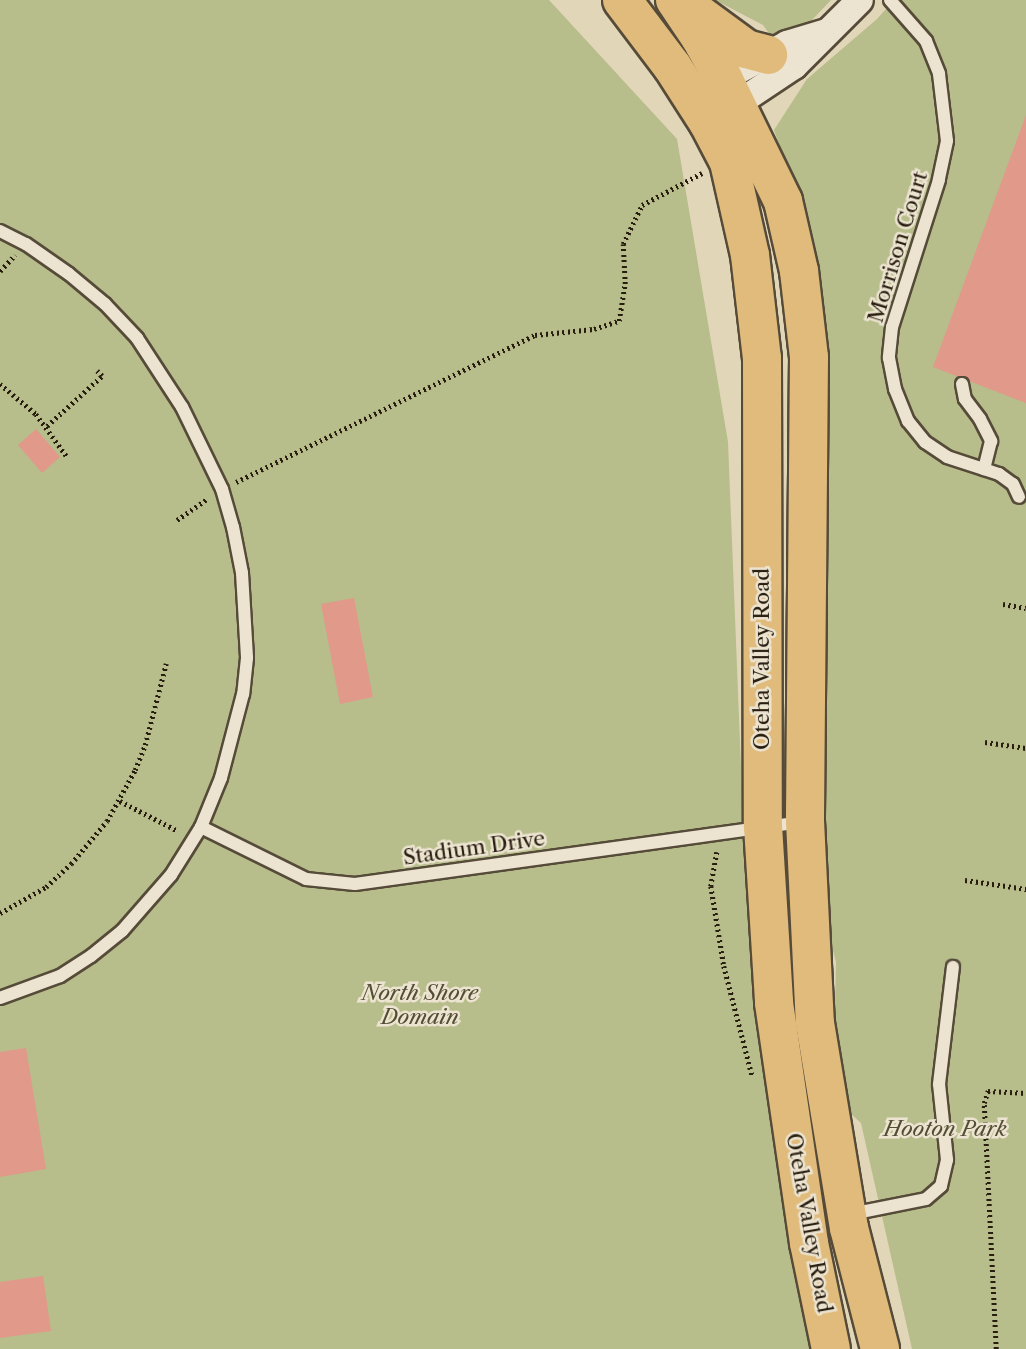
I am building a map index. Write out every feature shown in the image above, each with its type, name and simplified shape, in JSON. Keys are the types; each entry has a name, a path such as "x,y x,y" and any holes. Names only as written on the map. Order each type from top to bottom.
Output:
{"main road":[{"name":"Oteha Valley Road","path":"622,0 715,101 783,201 799,271 809,357 806,577 783,824 774,1003 809,1243 831,1349"},
{"name":"Oteha Valley Road","path":"675,0 700,37 750,255 762,358 783,824 847,1215 880,1349"},
{"path":"681,0 725,36 746,49 768,55"}],"street":[{"path":"715,101 794,66 825,32 860,0"},
{"path":"715,101 768,55 787,44 825,32"}],"lane":[{"name":"Morrison Court","path":"890,0 926,41 935,63 945,107 947,141 939,180 892,327 889,358 895,389 908,421 925,442 947,457 999,474 1013,484 1019,497"},
{"path":"0,231 26,244 69,274 105,304 137,338 182,407 222,489 243,573 247,658 232,741 201,827 171,875 122,931 60,976 0,998"},
{"path":"962,384 965,399 981,419 990,441 984,469"},
{"name":"Stadium Drive","path":"201,827 306,879 355,884 783,824"},
{"path":"847,1215 926,1199 941,1186 947,1160 939,1084 953,967"}],"path":[{"path":"177,520 222,489 535,335 594,329 619,321 625,284 623,244 642,205 729,162"},
{"path":"47,426 102,376 97,371"},
{"path":"0,384 47,426 68,458"},
{"path":"1003,604 1026,608"},
{"path":"0,913 46,887 71,864 92,841 120,801 145,745 166,664"},
{"path":"985,742 1026,748"},
{"path":"120,801 172,828"},
{"path":"965,880 1026,889"},
{"path":"996,1349 984,1103 988,1091 1026,1093"}],"green space":[{"name":"North Shore Domain","path":"0,0 549,0 677,139 728,442 743,817 800,1292 816,1349 0,1349"},
{"path":"715,0 831,0 812,20 782,41 771,36 763,25"},
{"name":"Hooton Park","path":"894,0 1026,0 1026,1349 912,1349 861,1123 849,1112 834,1054 836,962 824,916 828,869 820,777 801,207 774,130 807,79 877,19"}],"building":[{"path":"1026,115 1026,403 933,367"},
{"path":"36,429 60,457 42,473 18,445"},
{"path":"354,598 373,697 340,704 321,604"},
{"path":"26,1048 46,1169 0,1177 0,1052"},
{"path":"43,1276 51,1331 0,1338 0,1282"}]}
